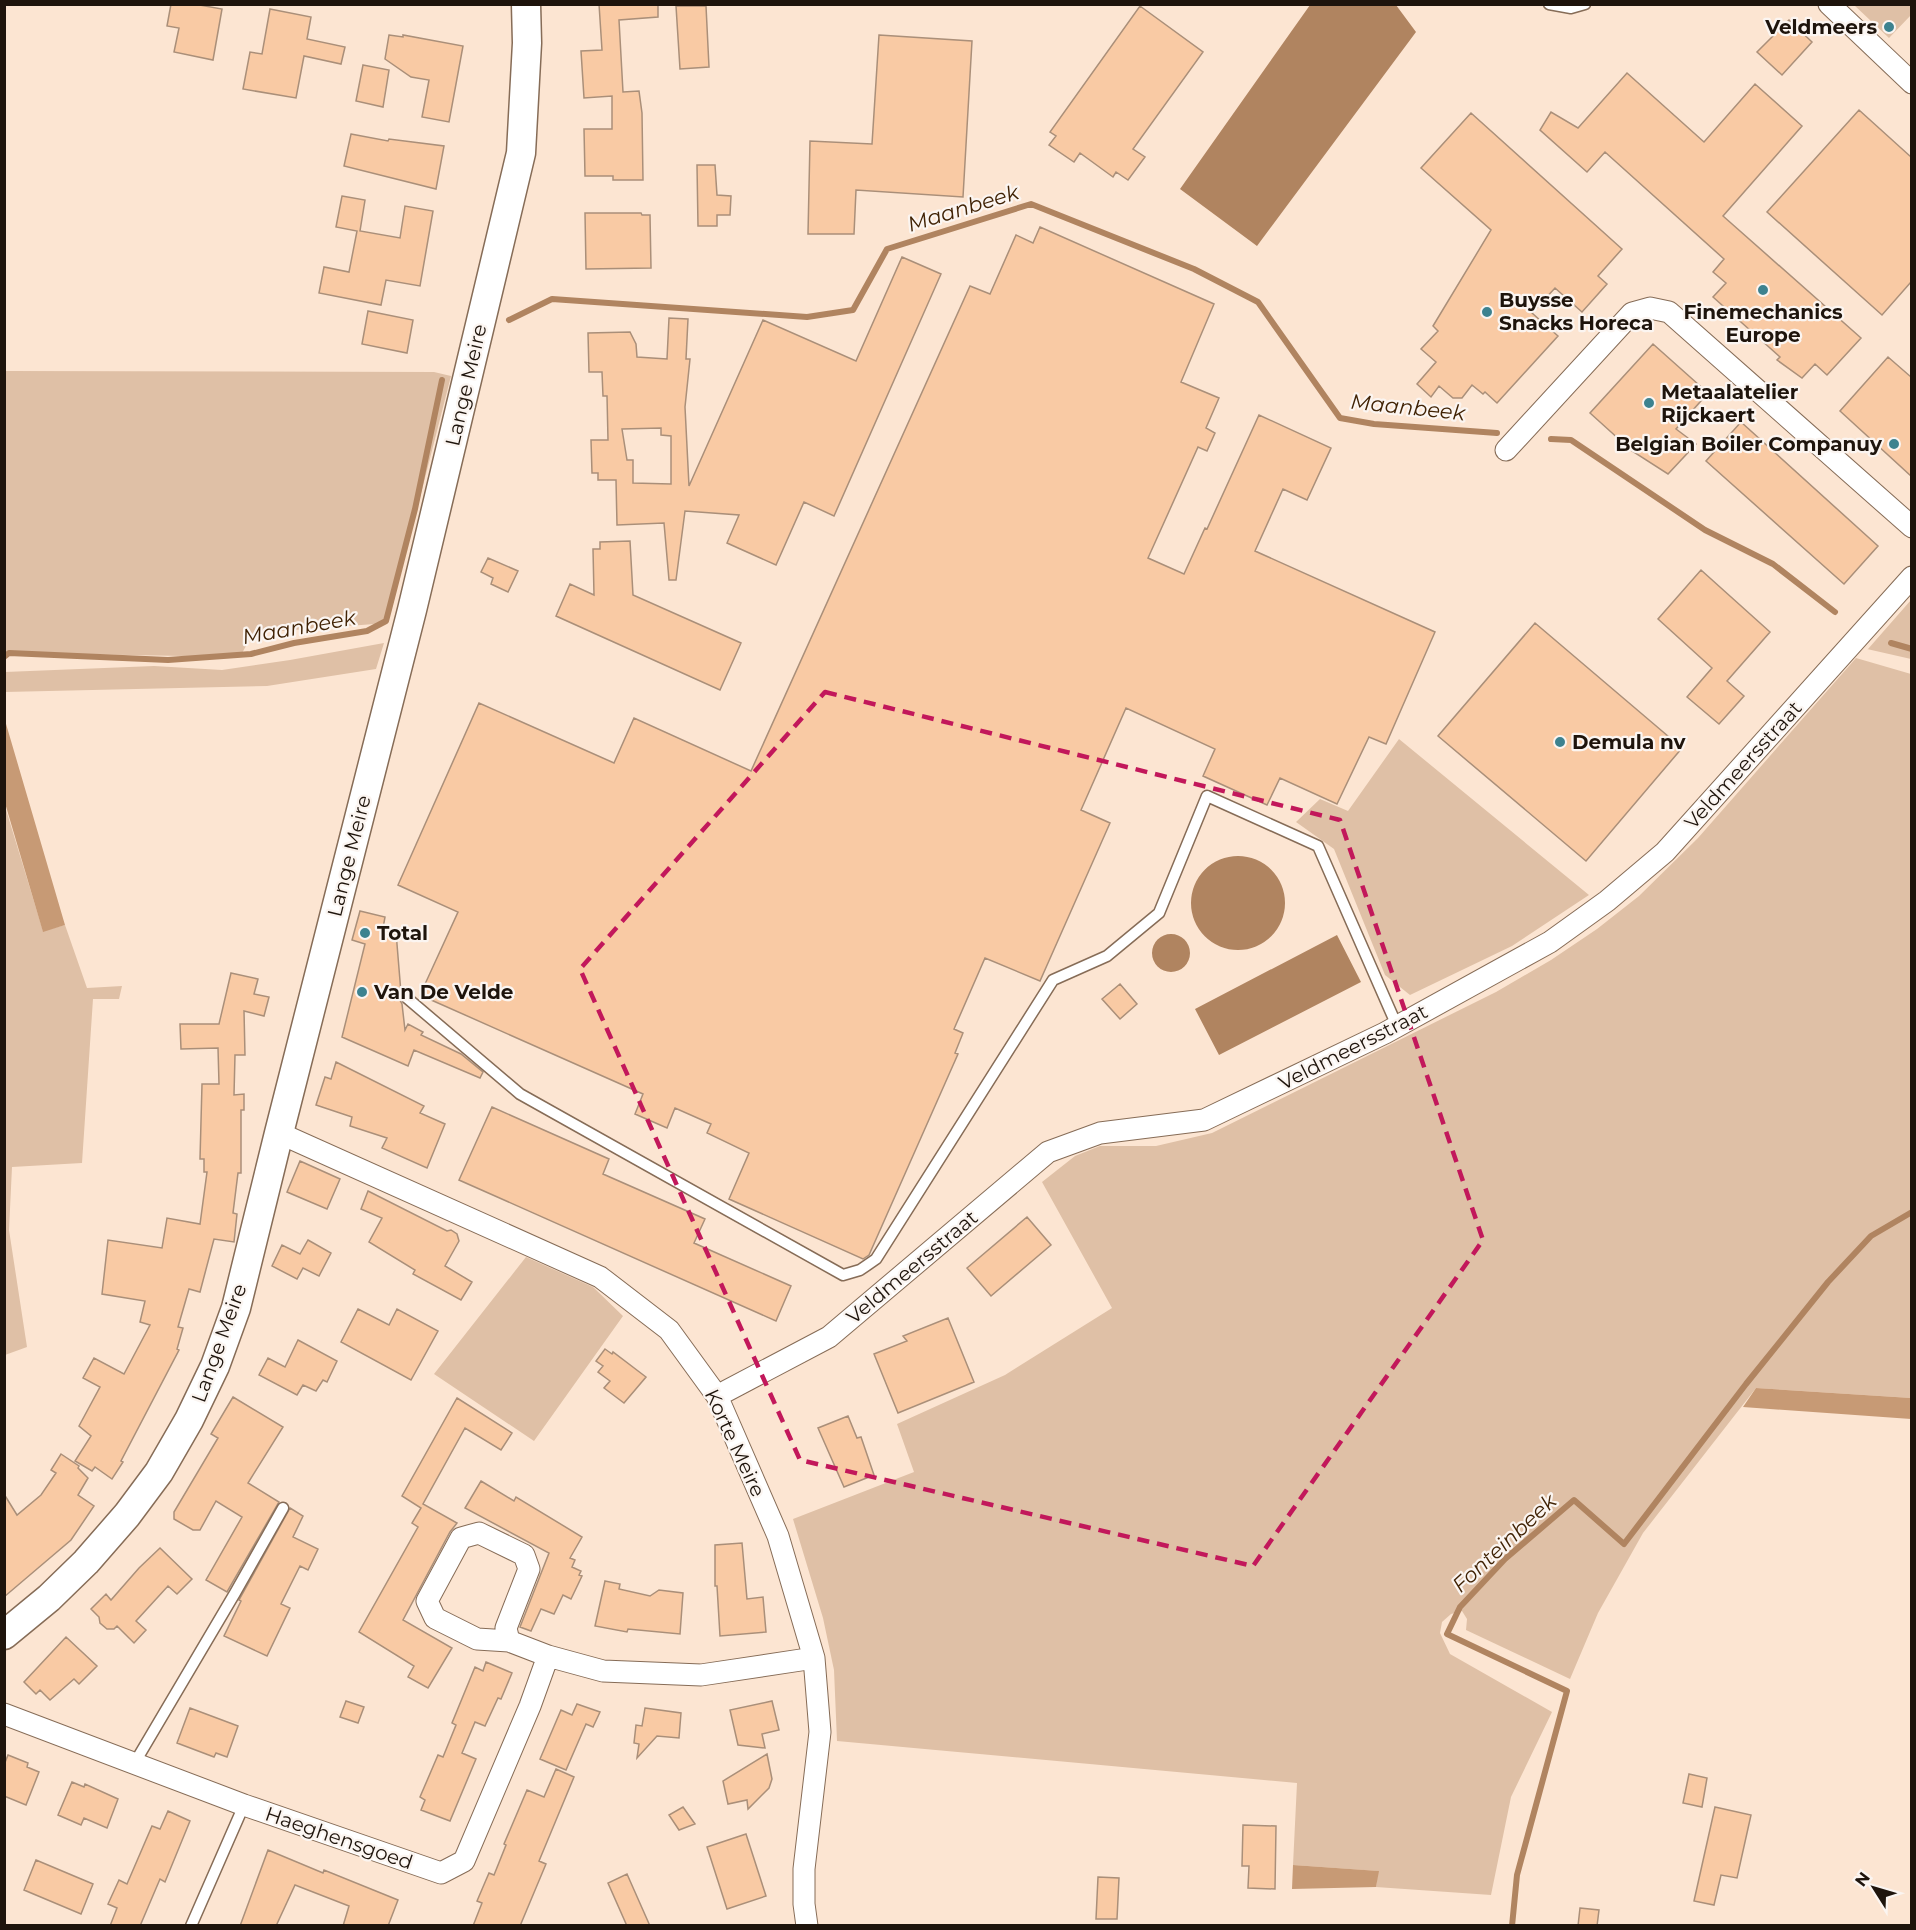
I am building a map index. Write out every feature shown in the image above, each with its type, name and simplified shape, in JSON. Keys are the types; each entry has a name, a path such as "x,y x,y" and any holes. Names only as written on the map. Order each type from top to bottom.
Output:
{"street":[{"name":"Lange Meire","path":"4,1635 49,1598 79,1569 127,1515 159,1472 189,1420 215,1366 236,1308 412,610 521,153 527,43 526,4"},
{"path":"1829,4 1911,83"},
{"path":"1506,450 1632,314 1650,308 1669,312 1911,527"},
{"name":"Veldmeersstraat","path":"717,1396 829,1337 1048,1152 1100,1133 1204,1120 1397,1026 1550,942 1607,901 1665,852 1911,577"},
{"name":"Korte Meire","path":"279,1133 600,1277 669,1330 717,1396 778,1536 814,1658 820,1732 804,1869 804,1904 807,1926"},
{"path":"509,1641 506,1628 529,1569 524,1556 479,1533 461,1538 427,1601 435,1618 477,1639 509,1641 548,1656 603,1671 701,1675 814,1658"},
{"name":"Haeghensgoed","path":"4,1714 244,1805 441,1874 464,1861 530,1706 548,1656"}],"lane":[{"path":"1549,4 1571,8 1585,4"},
{"path":"407,998 520,1094 843,1275 860,1270 876,1259 1053,980 1107,956 1159,913 1207,796 1318,846 1397,1026"},
{"path":"134,1764 235,1593 282,1508"},
{"path":"191,1926 244,1805"}],"highlighted area":[{"path":"825,692 1340,820 1483,1240 1253,1566 800,1460 580,969"}],"shaded area":[{"path":"1310,5 1396,5 1416,32 1257,246 1180,189"},
{"name":"Veldmeers","path":"1854,5 1911,5 1911,15 1889,38"},
{"path":"5,371 434,372 451,376 388,623 253,633 240,657 15,653 5,656"},
{"path":"1911,600 1911,659 1867,649 1868,649"},
{"path":"384,643 376,669 267,686 5,692 5,672 154,666 222,670"},
{"path":"1856,658 1911,674 1911,1398 1756,1388 1643,1533 1598,1613 1570,1679 1466,1630 1467,1619 1462,1611 1451,1614 1442,1622 1440,1633 1450,1654 1552,1712 1511,1797 1491,1895 1376,1887 1378,1871 1293,1865 1297,1783 837,1741 834,1670 823,1618 793,1519 914,1472 897,1424 1005,1375 1112,1308 1042,1182 1075,1156 1100,1146 1156,1146 1212,1133 1496,992 1551,960 1597,929 1639,896 1698,838"},
{"path":"4,717 65,925 43,932 5,803"},
{"path":"1399,739 1589,895 1512,946 1410,995 1385,975 1334,849 1296,822 1320,799 1348,811"},
{"path":"4,803 43,931 65,925 87,988 122,986 119,999 93,999 82,1163 12,1167 9,1230 27,1347 5,1355"},
{"path":"1238,856 1256,859 1271,870 1282,885 1285,903 1282,921 1271,936 1256,947 1238,950 1220,947 1205,936 1194,921 1191,903 1194,885 1205,870 1220,859"},
{"path":"1171,934 1184,940 1190,953 1184,966 1171,972 1158,966 1152,953 1158,940"},
{"path":"1337,935 1361,982 1219,1055 1195,1009"},
{"path":"526,1257 593,1287 623,1316 534,1441 434,1374"},
{"path":"1756,1388 1911,1398 1911,1419 1743,1407"},
{"path":"1293,1865 1379,1871 1376,1887 1292,1889"}],"building":[{"path":"171,4 194,4 222,9 213,60 174,52 179,28 167,26"},
{"path":"599,4 658,4 658,17 619,20 623,92 639,91 642,113 643,180 613,180 613,176 585,176 584,129 612,129 612,96 584,98 581,51 602,50"},
{"path":"676,6 706,6 709,67 680,69"},
{"path":"1140,6 1203,52 1133,149 1145,157 1128,180 1116,172 1113,177 1080,153 1074,162 1049,145 1056,136 1050,132"},
{"path":"270,9 311,17 307,39 345,47 341,64 304,56 296,98 243,89 250,52 262,54"},
{"path":"1789,20 1812,42 1782,75 1757,52"},
{"path":"389,35 403,37 403,35 463,46 449,122 422,117 429,80 411,77 385,59"},
{"path":"879,35 972,41 963,197 856,190 854,234 808,234 810,141 872,144"},
{"path":"363,65 389,70 383,107 356,101"},
{"path":"1627,73 1704,142 1755,84 1802,126 1723,216 1861,338 1827,375 1815,364 1802,378 1777,360 1780,357 1713,297 1726,283 1713,272 1724,259 1605,152 1587,172 1540,130 1551,112 1578,128"},
{"path":"1859,110 1911,157 1911,282 1882,315 1767,212"},
{"path":"1471,113 1622,249 1598,276 1607,284 1582,312 1555,288 1532,313 1558,336 1497,403 1485,392 1483,394 1472,385 1462,398 1453,398 1439,386 1431,397 1417,384 1436,362 1421,349 1438,331 1433,326 1491,230 1421,168"},
{"path":"351,134 388,141 389,139 444,146 436,189 344,166"},
{"path":"697,165 715,165 717,195 731,196 730,215 717,215 717,226 698,226"},
{"path":"342,196 365,200 360,231 400,238 405,206 433,211 420,286 386,280 381,305 319,293 324,267 349,272 357,231 336,227"},
{"path":"585,213 650,215 651,268 586,269"},
{"path":"1040,227 1214,304 1181,382 1219,398 1206,428 1215,433 1207,451 1198,447 1148,558 1184,574 1259,415 1331,448 1307,500 1283,489 1255,551 1435,632 1386,744 1369,737 1337,804 1280,778 1267,805 1203,776 1215,749 1126,708 1081,810 1110,823 1040,981 985,958 954,1029 963,1033 955,1053 958,1054 869,1255 863,1259 729,1199 749,1153 707,1133 711,1124 675,1108 667,1128 635,1114 643,1094 420,995 458,912 398,885 479,703 614,763 634,718 751,771 970,286 990,294 1016,235 1033,243"},
{"path":"902,257 941,274 834,516 804,502 776,565 727,543 739,515 685,511 676,580 669,580 664,523 617,525 616,480 598,480 598,473 592,473 591,440 608,440 607,396 603,396 602,372 589,372 588,333 630,332 636,344 637,357 667,359 669,318 688,319 686,359 690,359 685,407 689,486 763,320 856,361","holes":["661,428 661,435 671,436 671,484 633,483 633,460 627,460 622,429"]},
{"path":"368,311 413,320 407,353 362,344"},
{"name":"Metaalatelier Rijckaert","path":"1653,344 1708,393 1676,429 1696,444 1668,474 1632,451 1590,413"},
{"name":"Belgian Boiler Companuy","path":"1888,357 1911,377 1911,476 1840,411"},
{"path":"1741,422 1878,546 1844,584 1706,461"},
{"path":"630,541 633,595 741,643 720,690 556,616 570,584 594,595 593,549 600,549 600,542"},
{"path":"488,558 518,571 508,592 491,584 493,578 481,572"},
{"path":"1701,570 1770,632 1727,681 1744,696 1719,724 1687,697 1712,668 1658,619"},
{"name":"Demula nv","path":"1535,623 1682,748 1586,861 1438,736"},
{"path":"360,911 385,917 383,928 396,932 400,1000 405,1030 408,1024 423,1032 421,1035 461,1054 483,1072 480,1078 414,1050 408,1066 342,1037 365,944 352,940"},
{"path":"231,973 258,979 254,994 269,997 264,1016 244,1011 245,1055 235,1055 234,1095 244,1094 244,1110 241,1110 241,1173 238,1173 233,1213 237,1214 234,1242 214,1239 200,1292 189,1289 178,1327 183,1328 177,1349 179,1350 121,1461 123,1462 112,1479 95,1467 92,1471 75,1461 91,1436 79,1426 100,1387 83,1378 94,1358 124,1374 150,1325 140,1322 145,1301 102,1294 108,1240 162,1248 167,1218 200,1224 207,1172 204,1172 204,1159 200,1159 202,1084 219,1084 218,1048 181,1049 180,1024 219,1024"},
{"path":"1120,984 1137,1004 1120,1019 1102,999"},
{"path":"336,1062 424,1106 420,1113 445,1124 427,1168 382,1148 387,1138 350,1126 352,1117 316,1105 325,1077 331,1079"},
{"path":"492,1107 609,1159 603,1174 705,1219 694,1243 791,1286 776,1321 459,1180"},
{"path":"300,1161 340,1179 327,1209 287,1192"},
{"path":"368,1191 457,1234 459,1241 445,1266 472,1282 461,1300 413,1274 415,1270 369,1242 382,1218 361,1209"},
{"path":"1027,1217 1051,1245 991,1296 967,1268"},
{"path":"308,1240 331,1253 319,1276 303,1268 297,1279 272,1266 282,1245 300,1254"},
{"path":"358,1309 389,1325 397,1309 438,1331 411,1380 341,1342"},
{"path":"948,1318 974,1382 898,1413 874,1354 907,1341 903,1336"},
{"path":"298,1340 337,1361 327,1382 323,1380 316,1391 303,1385 297,1395 259,1375 268,1358 285,1367"},
{"path":"605,1349 612,1354 613,1352 646,1377 624,1403 604,1388 610,1381 598,1372 603,1366 596,1361"},
{"path":"233,1397 283,1427 248,1483 279,1502 227,1592 206,1580 242,1517 216,1501 200,1530 193,1530 174,1519 174,1512 218,1438 211,1434"},
{"path":"457,1398 512,1433 501,1450 465,1428 423,1504 457,1523 403,1620 452,1648 428,1688 408,1677 414,1666 359,1632 418,1527 412,1523 421,1508 402,1496"},
{"path":"848,1416 857,1438 861,1437 874,1475 844,1487 818,1428"},
{"path":"61,1454 79,1466 78,1468 88,1478 78,1495 94,1506 71,1540 4,1597 4,1494 17,1515 41,1495 56,1473 51,1470"},
{"path":"481,1481 514,1501 516,1497 582,1537 570,1558 575,1560 572,1567 581,1571 579,1575 582,1576 571,1599 563,1595 554,1614 541,1609 531,1631 520,1627 549,1553 465,1508"},
{"path":"290,1508 303,1516 293,1537 318,1549 308,1570 300,1566 281,1604 290,1608 267,1656 224,1636 241,1601 239,1600"},
{"path":"742,1543 747,1599 763,1597 766,1632 720,1636 717,1586 715,1586 715,1545"},
{"path":"160,1548 192,1579 177,1594 168,1586 136,1621 146,1630 134,1643 117,1626 114,1629 107,1629 91,1609 106,1594 111,1600"},
{"path":"605,1581 620,1584 619,1589 650,1596 659,1590 683,1593 680,1634 628,1629 627,1632 595,1626"},
{"path":"66,1637 97,1666 79,1684 74,1679 50,1700 40,1690 36,1694 24,1682"},
{"path":"486,1662 512,1673 501,1699 498,1698 485,1726 475,1722 462,1753 476,1759 450,1821 421,1810 425,1800 420,1797 438,1755 443,1757 456,1725 452,1723 475,1667 483,1671"},
{"path":"346,1701 364,1707 358,1723 340,1717"},
{"path":"772,1701 779,1730 762,1734 765,1748 738,1745 730,1710"},
{"path":"577,1704 600,1712 593,1727 586,1724 566,1770 540,1759 561,1710 572,1715"},
{"path":"190,1708 238,1726 227,1757 216,1753 214,1757 177,1743"},
{"path":"645,1708 681,1713 679,1738 657,1736 637,1758 639,1744 634,1743 636,1725 642,1726"},
{"path":"767,1754 772,1779 769,1788 748,1809 747,1800 728,1804 723,1781"},
{"path":"8,1755 28,1763 27,1767 39,1772 26,1805 4,1796 4,1765"},
{"path":"556,1769 574,1777 539,1861 546,1864 520,1926 473,1926 482,1903 477,1901 489,1873 494,1875 506,1845 504,1844 527,1790 544,1797"},
{"path":"1689,1774 1707,1778 1702,1807 1683,1803"},
{"path":"72,1782 84,1787 85,1784 118,1799 107,1828 84,1818 81,1825 58,1815"},
{"path":"683,1807 695,1824 679,1830 669,1815"},
{"path":"1715,1807 1751,1815 1737,1878 1721,1875 1714,1905 1694,1901"},
{"path":"168,1811 190,1821 165,1882 160,1879 140,1926 110,1926 117,1908 108,1904 119,1880 127,1884 152,1826 160,1829"},
{"path":"1243,1825 1276,1826 1275,1889 1248,1888 1249,1866 1242,1866"},
{"path":"746,1834 766,1896 727,1909 707,1847"},
{"path":"268,1850 398,1900 388,1926 343,1926 349,1906 295,1885 276,1926 240,1926"},
{"path":"36,1860 93,1884 81,1914 24,1890"},
{"path":"627,1874 650,1926 627,1926 608,1883"},
{"path":"1098,1877 1119,1878 1117,1919 1096,1919"},
{"path":"1580,1908 1599,1910 1597,1926 1578,1926"}],"waterway":[{"name":"Maanbeek","path":"509,320 552,299 807,317 853,310 887,249 1031,204 1194,269 1258,302 1340,418 1374,424 1497,433"},
{"name":"Maanbeek","path":"4,657 9,653 168,660 251,654 294,643 367,631 386,621 415,509 442,380"},
{"name":"Maanbeek","path":"1551,439 1571,440 1705,530 1773,564 1835,612"},
{"name":"Maanbeek","path":"1891,643 1912,649"},
{"name":"Fonteinbeek","path":"1512,1926 1517,1875 1567,1691 1447,1634 1460,1607 1505,1559 1574,1500 1624,1544 1746,1384 1828,1282 1871,1236 1912,1212"}],"place":[{"name":"Veldmeers","path":"1889,27"},
{"name":"Finemechanics Europe","path":"1763,290"},
{"name":"Buysse Snacks Horeca","path":"1487,312"},
{"name":"Metaalatelier Rijckaert","path":"1649,403"},
{"name":"Belgian Boiler Companuy","path":"1894,444"},
{"name":"Demula nv","path":"1560,742"},
{"name":"Total","path":"365,933"},
{"name":"Van De Velde","path":"362,992"}]}
